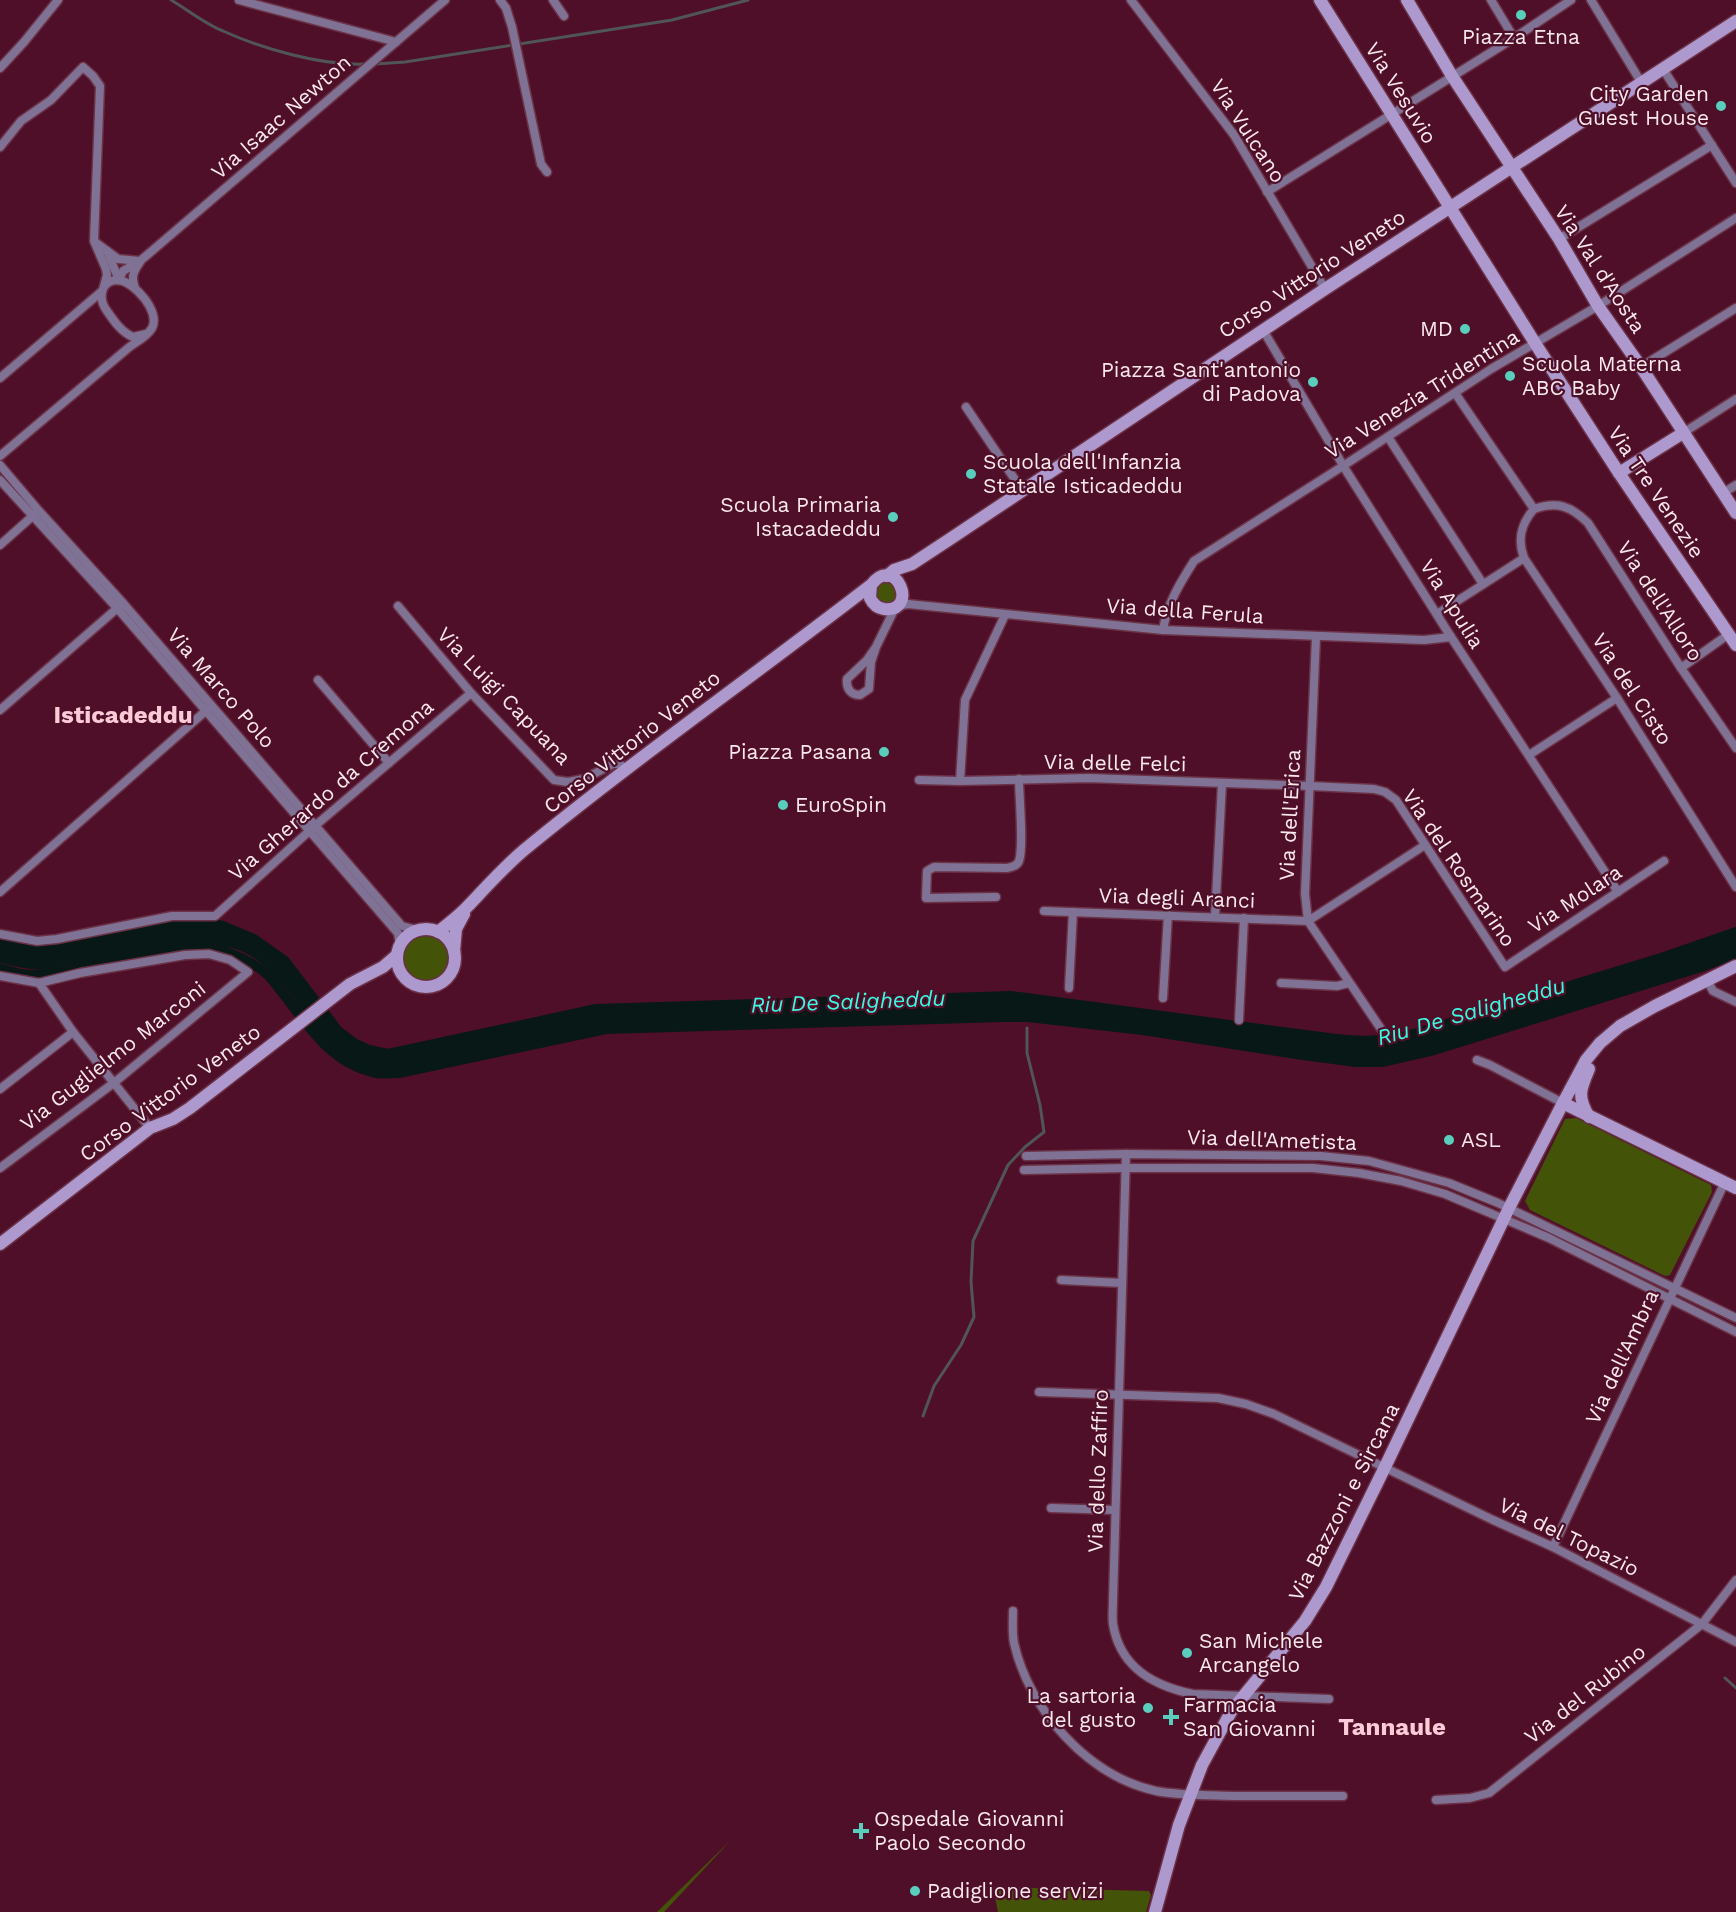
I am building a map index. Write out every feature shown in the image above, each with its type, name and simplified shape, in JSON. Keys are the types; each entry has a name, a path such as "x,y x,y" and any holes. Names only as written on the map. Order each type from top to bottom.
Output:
{"street":[{"path":"0,68 57,0"},
{"path":"239,0 265,3 396,42"},
{"name":"Via Isaac Newton","path":"119,280 123,271 140,261 445,0"},
{"path":"500,0 506,8 512,27 541,164 547,172"},
{"path":"553,0 564,16"},
{"name":"Via Vulcano","path":"1131,0 1234,135 1325,289"},
{"name":"Via Vesuvio","path":"1320,0 1450,207"},
{"name":"Via Val d'Aosta","path":"1407,0 1510,167 1559,239 1598,306 1641,367 1736,513"},
{"path":"1491,0 1514,38"},
{"path":"1267,192 1571,0"},
{"path":"1592,0 1641,82"},
{"name":"Corso Vittorio Veneto","path":"887,576 894,570 912,564 1510,167 1736,21"},
{"path":"0,147 21,121 51,100 83,67 93,76 100,86 94,241 107,275 101,301 126,334 133,337 146,334"},
{"path":"1663,69 1736,183"},
{"path":"1559,239 1712,145"},
{"name":"Via Tre Venezie","path":"1450,207 1619,473 1733,639"},
{"name":"Via Venezia Tridentina","path":"1163,630 1166,613 1182,579 1194,561 1491,369 1598,306 1736,218"},
{"path":"94,241 118,259 140,261 132,278 135,288"},
{"path":"107,251 119,280"},
{"path":"0,378 111,282 119,280 135,288 153,313 154,321 146,334 0,456"},
{"path":"1641,367 1736,308"},
{"name":"Via Apulia","path":"1263,330 1343,466 1451,637 1618,892"},
{"path":"126,334 127,349"},
{"path":"1455,393 1534,509"},
{"path":"1619,473 1736,399"},
{"path":"966,407 1022,490"},
{"path":"1388,437 1483,585"},
{"name":"Via Marco Polo","path":"0,465 35,513"},
{"name":"Via Marco Polo","path":"0,480 35,513 120,606 313,828 402,926 417,930"},
{"path":"1723,493 1736,485"},
{"name":"Via dell'Alloro","path":"1534,509 1545,505 1556,505 1578,513 1588,524 1736,748"},
{"name":"Via del Cisto","path":"1534,509 1522,527 1520,548 1524,558 1617,698 1736,887"},
{"path":"0,545 35,513"},
{"path":"1437,614 1524,558"},
{"name":"Corso Vittorio Veneto","path":"900,595 903,576 912,564"},
{"path":"876,647 847,680 848,688 853,694 860,695 867,692 870,686 871,662 876,647 885,630 900,595 895,578 887,576 876,579 871,585 870,595 884,619 885,630"},
{"name":"Corso Vittorio Veneto","path":"438,932 469,905 512,860 871,585"},
{"path":"876,605 888,609 900,595"},
{"name":"Via della Ferula","path":"900,595 917,604 1163,630 1424,640 1451,637"},
{"name":"Corso Vittorio Veneto","path":"826,620 846,610 876,605"},
{"path":"0,710 120,606"},
{"name":"Via Luigi Capuana","path":"398,606 471,693 554,780 568,783 584,779 613,764 620,764 627,770"},
{"path":"960,781 965,700 1005,615"},
{"name":"Via dell'Erica","path":"1316,637 1305,894 1308,921 1381,1029"},
{"path":"1681,668 1733,639"},
{"path":"856,672 864,673 869,678"},
{"path":"318,680 389,763"},
{"name":"Via Gherardo da Cremona","path":"0,934 37,941 172,916 215,915 471,693"},
{"path":"1529,755 1617,698"},
{"path":"0,892 209,708"},
{"name":"Via delle Felci","path":"919,780 1089,777 1310,786"},
{"path":"996,897 926,898 927,871 934,867 1007,868 1016,865 1019,860 1020,840 1019,779"},
{"path":"1215,917 1221,784"},
{"name":"Via del Rosmarino","path":"1310,786 1374,789 1385,792 1396,800 1505,967"},
{"name":"Via Marco Polo","path":"313,828 398,933 398,950"},
{"path":"1308,921 1425,845"},
{"name":"Via Molara","path":"1505,967 1665,861"},
{"name":"Corso Vittorio Veneto","path":"454,951 456,929 469,905"},
{"name":"Via degli Aranci","path":"1044,910 1308,921"},
{"path":"1069,988 1073,912"},
{"path":"1162,998 1168,915"},
{"path":"1239,1020 1244,918"},
{"path":"365,976 387,973 404,978 421,987 440,984 453,970 455,961 451,943 438,932 424,929 410,934 398,950 397,963 404,978"},
{"name":"Corso Vittorio Veneto","path":"0,1244 150,1128 173,1119 190,1108 350,984 383,967 398,950"},
{"name":"Via Guglielmo Marconi","path":"0,1168 115,1082 248,972 230,960 209,954 185,955 80,973 39,983"},
{"path":"1589,1117 1580,1098 1582,1084 1598,1053 1600,1043 1620,1026 1655,1006 1736,966"},
{"path":"0,976 39,983 73,1032 150,1128"},
{"path":"1707,980 1713,991 1736,1002"},
{"path":"1281,983 1336,986 1349,983"},
{"path":"0,1089 73,1032"},
{"name":"Via Bazzoni e Sircana","path":"1155,1912 1179,1825 1217,1735 1243,1696 1310,1612 1326,1587 1507,1213 1563,1103 1587,1060 1600,1043"},
{"path":"1477,1060 1730,1186"},
{"name":"Via dell'Ametista","path":"1026,1156 1126,1154 1322,1156 1369,1161 1449,1183 1507,1213"},
{"name":"Via dello Zaffiro","path":"1126,1154 1113,1625 1119,1643 1129,1661 1141,1673 1171,1690 1193,1695 1329,1700"},
{"name":"Via dell'Ametista","path":"1024,1170 1313,1168 1401,1181 1507,1213"},
{"name":"Via dell'Ambra","path":"1553,1547 1669,1300 1730,1186"},
{"path":"1507,1213 1675,1288 1736,1318"},
{"path":"1507,1213 1549,1238 1736,1332"},
{"path":"1061,1280 1122,1283"},
{"name":"Via del Topazio","path":"1039,1392 1218,1398 1246,1404 1274,1414 1385,1467 1492,1524 1553,1547 1736,1642"},
{"path":"1051,1508 1115,1510"},
{"name":"Via del Rubino","path":"1436,1800 1470,1798 1489,1793 1702,1624 1736,1580"},
{"path":"1012,1611 1014,1642 1032,1689 1047,1714 1086,1756 1109,1772 1155,1791 1190,1795 1343,1796"}],"green space":[{"path":"886,581 896,588 897,592 890,602 886,603 876,596 875,592 882,582"},
{"path":"426,936 435,937 442,942 447,949 447,967 442,974 435,979 426,980 417,979 410,974 405,967 404,958 405,949 410,942 417,937"},
{"path":"1576,1118 1711,1185 1712,1192 1670,1275 1665,1276 1530,1210 1525,1201 1565,1119"},
{"path":"731,1840 664,1912 657,1912"},
{"path":"993,1887 1149,1891 1151,1895 1146,1912 998,1912"}],"waterway":[{"path":"171,0 216,28 256,44 312,59 366,64"},
{"path":"375,64 405,62 672,20 748,0"},
{"name":"Riu De Saligheddu","path":"0,943 17,948 48,949 170,924 202,922 223,926 254,939 285,961 338,1031 354,1043 369,1050 388,1054 596,1009 1011,996 1336,1039 1380,1040 1407,1036 1664,957 1736,932"},
{"name":"Riu De Saligheddu","path":"0,953 24,959 43,960 70,957 163,938 208,935 229,938 252,946 270,959 286,974 327,1027 343,1043 362,1056 389,1063 619,1015 830,1012 1000,1006 1039,1006 1331,1047 1370,1050 1410,1043 1736,944"},
{"name":"Riu De Saligheddu","path":"0,968 22,974 46,974 72,971 151,951 177,947 201,947 224,951 241,958 268,975 312,1031 333,1052 357,1067 385,1074 399,1073 606,1029 1002,1017 1028,1017 1143,1030 1296,1054 1356,1062 1383,1062 1431,1051 1736,954"},
{"name":"Riu De Saligheddu","path":"1034,1011 1039,1006"},
{"path":"923,1416 934,1386 961,1345 974,1317 971,1282 973,1241 1008,1165 1044,1132 1027,1053 1027,1028"},
{"path":"1725,1678 1736,1688"}],"place":[{"name":"Piazza Etna","path":"1521,15"},
{"name":"City Garden Guest House","path":"1721,106"},
{"name":"MD","path":"1465,329"},
{"name":"Scuola Materna ABC Baby","path":"1510,376"},
{"name":"Piazza Sant'antonio di Padova","path":"1313,382"},
{"name":"Scuola dell'Infanzia Statale Isticadeddu","path":"971,474"},
{"name":"Scuola Primaria Istacadeddu","path":"893,517"},
{"name":"Piazza Pasana","path":"884,752"},
{"name":"EuroSpin","path":"783,805"},
{"name":"ASL","path":"1449,1140"},
{"name":"San Michele Arcangelo","path":"1187,1653"},
{"name":"La sartoria del gusto","path":"1148,1708"},
{"name":"Farmacia San Giovanni","path":"1171,1717"},
{"name":"Ospedale Giovanni Paolo Secondo","path":"861,1831"},
{"name":"Padiglione servizi","path":"915,1891"}],"district":[{"name":"Isticadeddu","path":"123,715"},
{"name":"Tannaule","path":"1392,1727"}]}
